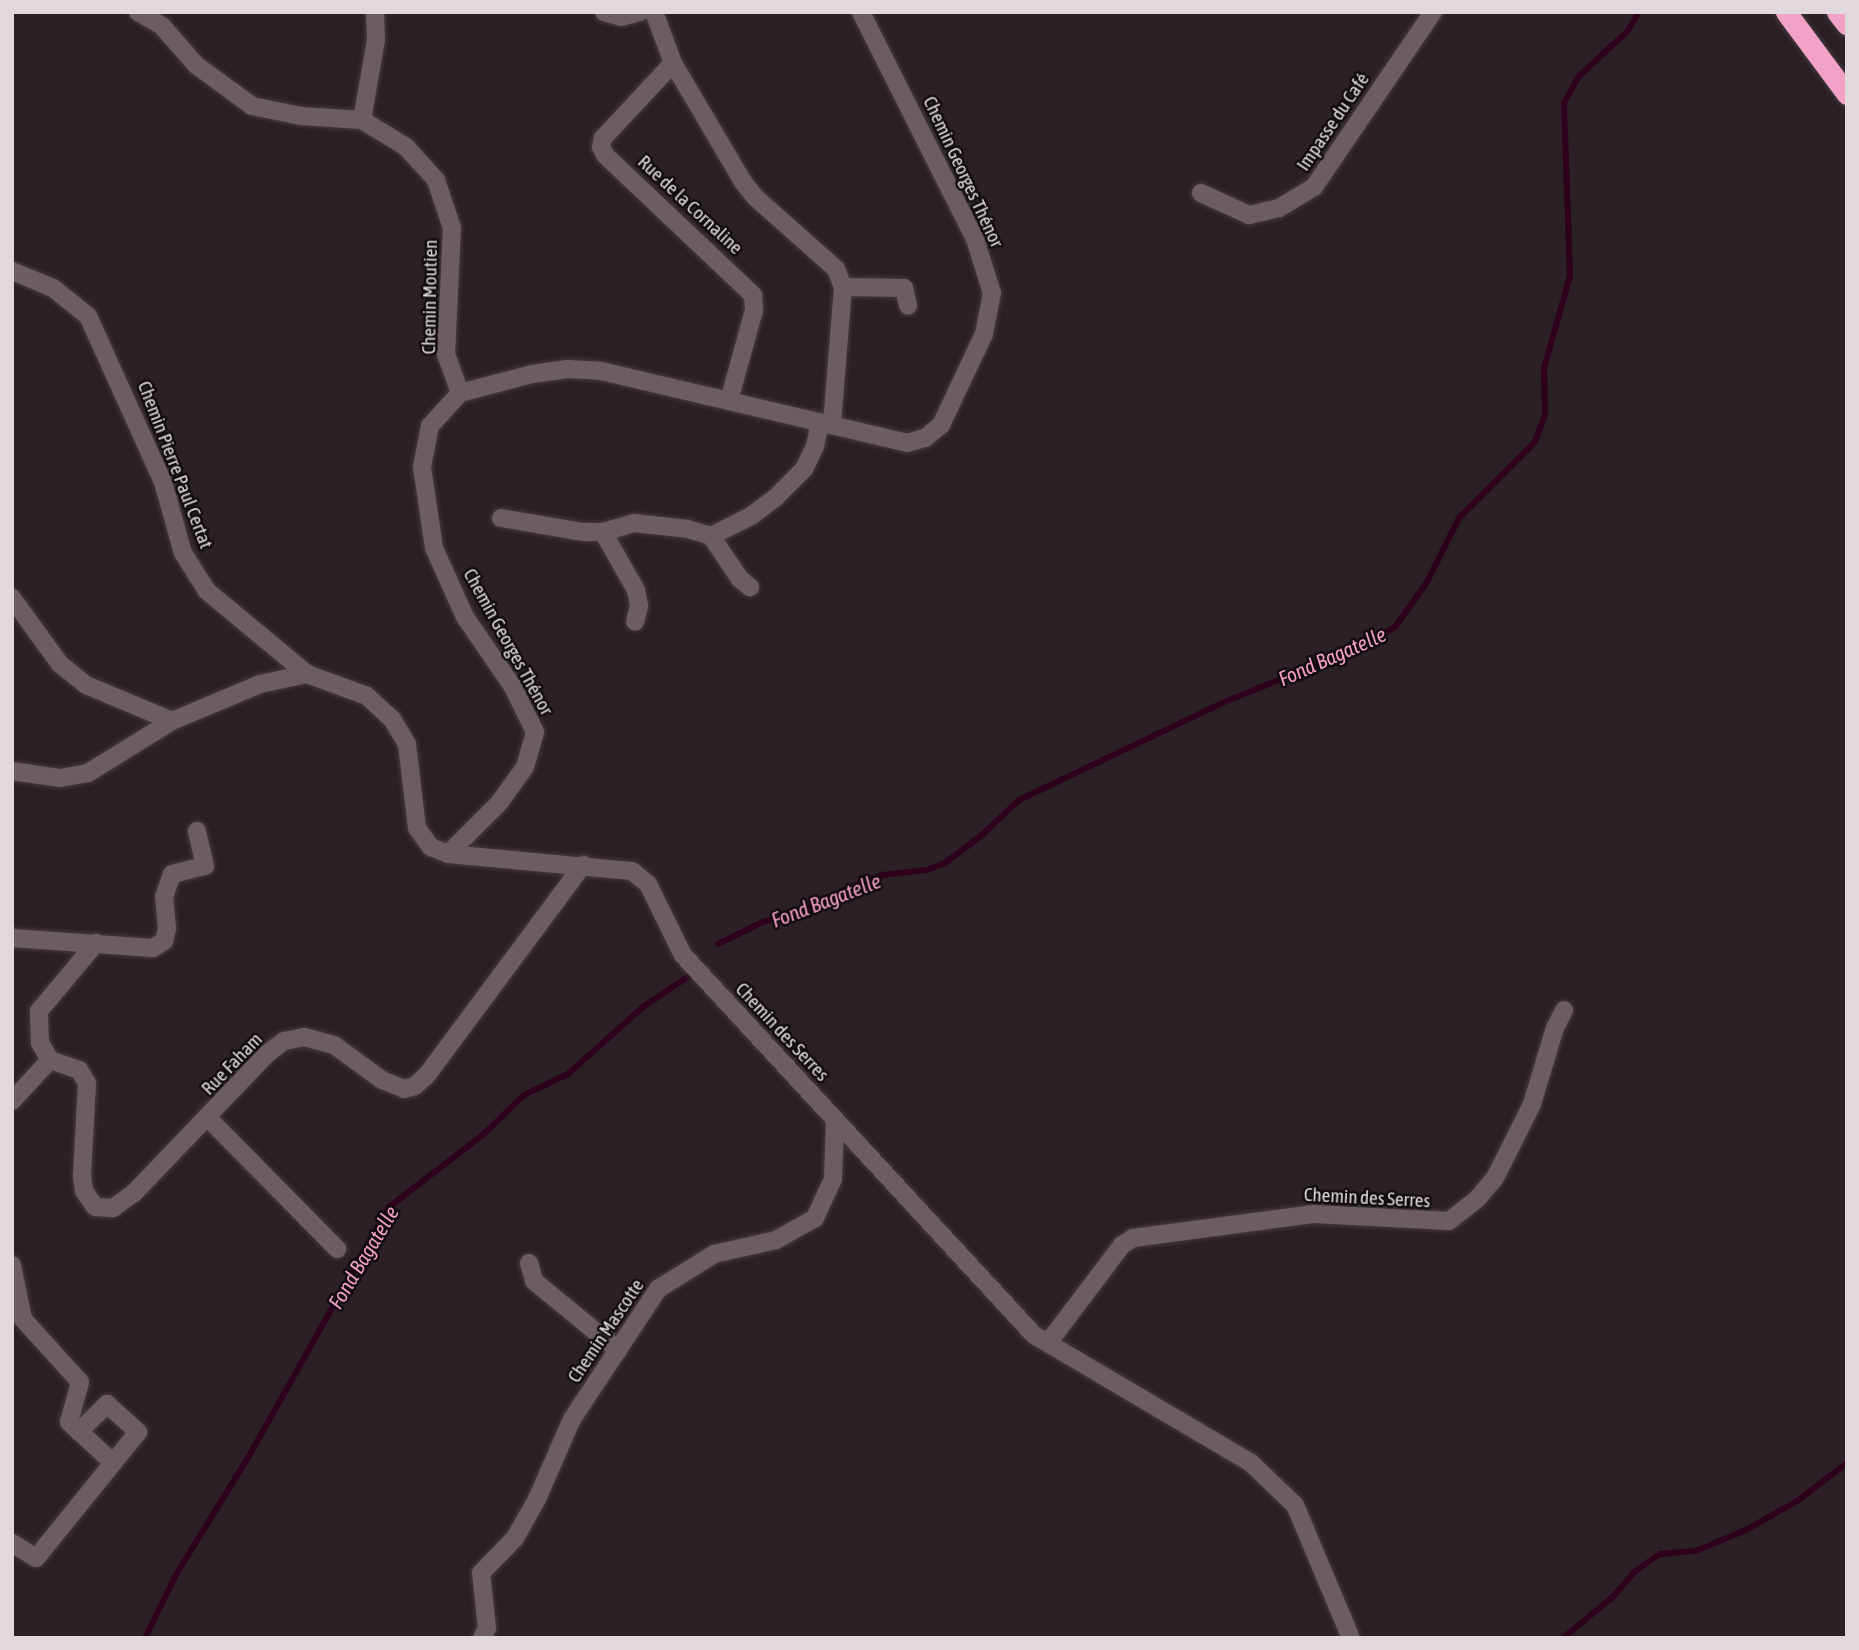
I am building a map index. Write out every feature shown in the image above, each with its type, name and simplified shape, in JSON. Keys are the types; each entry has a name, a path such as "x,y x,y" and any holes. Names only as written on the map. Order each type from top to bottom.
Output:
{"highway":[{"path":"1786,12 1847,94"},
{"path":"1837,12 1847,25"}],"street":[{"name":"Chemin Moutien","path":"138,12 162,26 196,65 252,106 301,116 362,120 406,147 436,180 452,229 446,354 460,393"},
{"path":"362,120 376,40 375,12"},
{"path":"604,12 621,17 640,12"},
{"path":"501,518 603,532 634,523 688,529 710,536 728,530 776,497 804,469 826,424 843,287 836,269 827,258 756,198 743,181 673,63 654,12"},
{"name":"Chemin Georges Thénor","path":"447,854 499,803 525,767 535,732 513,687 465,617 434,548 422,467 430,426 460,393 532,374 568,369 601,371 907,443 925,438 941,425 984,334 992,293 975,239 861,12"},
{"name":"Impasse du Café","path":"1201,193 1249,215 1279,208 1314,187 1433,12"},
{"name":"Rue de la Cornaline","path":"673,63 603,138 601,147 605,155 753,295 754,310 729,401"},
{"name":"Chemin Pierre Paul Certat","path":"12,271 53,288 88,316 163,482 183,553 207,591 307,674"},
{"path":"843,287 904,288 908,306"},
{"path":"603,532 636,590 639,606 635,622"},
{"path":"710,536 740,579 750,587"},
{"path":"12,598 60,664 86,685 172,721"},
{"path":"12,771 60,778 88,773 172,721 260,684 307,674 367,696 392,719 407,744 416,828 431,847 447,854"},
{"path":"12,938 153,948 164,941 167,929 164,897 172,874 205,866 197,831"},
{"name":"Chemin des Serres","path":"447,854 632,871 648,884 683,955 1034,1335 1251,1463 1295,1505 1351,1638"},
{"name":"Rue Faham","path":"50,1060 79,1070 88,1083 82,1176 84,1191 95,1207 113,1208 134,1194 268,1052 284,1041 304,1037 334,1045 393,1084 404,1089 415,1086 427,1075 583,865"},
{"path":"12,1101 50,1060 40,1043 39,1011 96,943"},
{"name":"Chemin des Serres","path":"1048,1343 1122,1245 1133,1238 1314,1214 1362,1214 1439,1222 1455,1217 1495,1178 1532,1104 1555,1028 1564,1010"},
{"path":"208,1118 337,1250"},
{"name":"Chemin Mascotte","path":"482,1638 487,1628 481,1573 515,1538 537,1499 572,1419 658,1289 714,1254 776,1240 815,1218 833,1179 835,1120"},
{"path":"529,1263 534,1280 618,1350"},
{"path":"12,1265 23,1319 80,1382 69,1422 113,1463"},
{"path":"12,1543 36,1558 138,1432 107,1404 79,1432"}],"waterway":[{"name":"Fond Bagatelle","path":"718,944 763,922 806,908 882,875 927,870 945,863 982,835 1019,800 1222,703 1363,646 1395,627 1427,582 1459,518 1535,442 1545,414 1544,368 1570,276 1564,103 1579,76 1627,32 1639,12"},
{"name":"Fond Bagatelle","path":"145,1638 177,1573 249,1456 389,1207 483,1135 524,1095 568,1074 643,1007 692,974"},
{"path":"1563,1638 1614,1596 1634,1572 1660,1554 1696,1551 1748,1529 1797,1501 1847,1463"}]}
